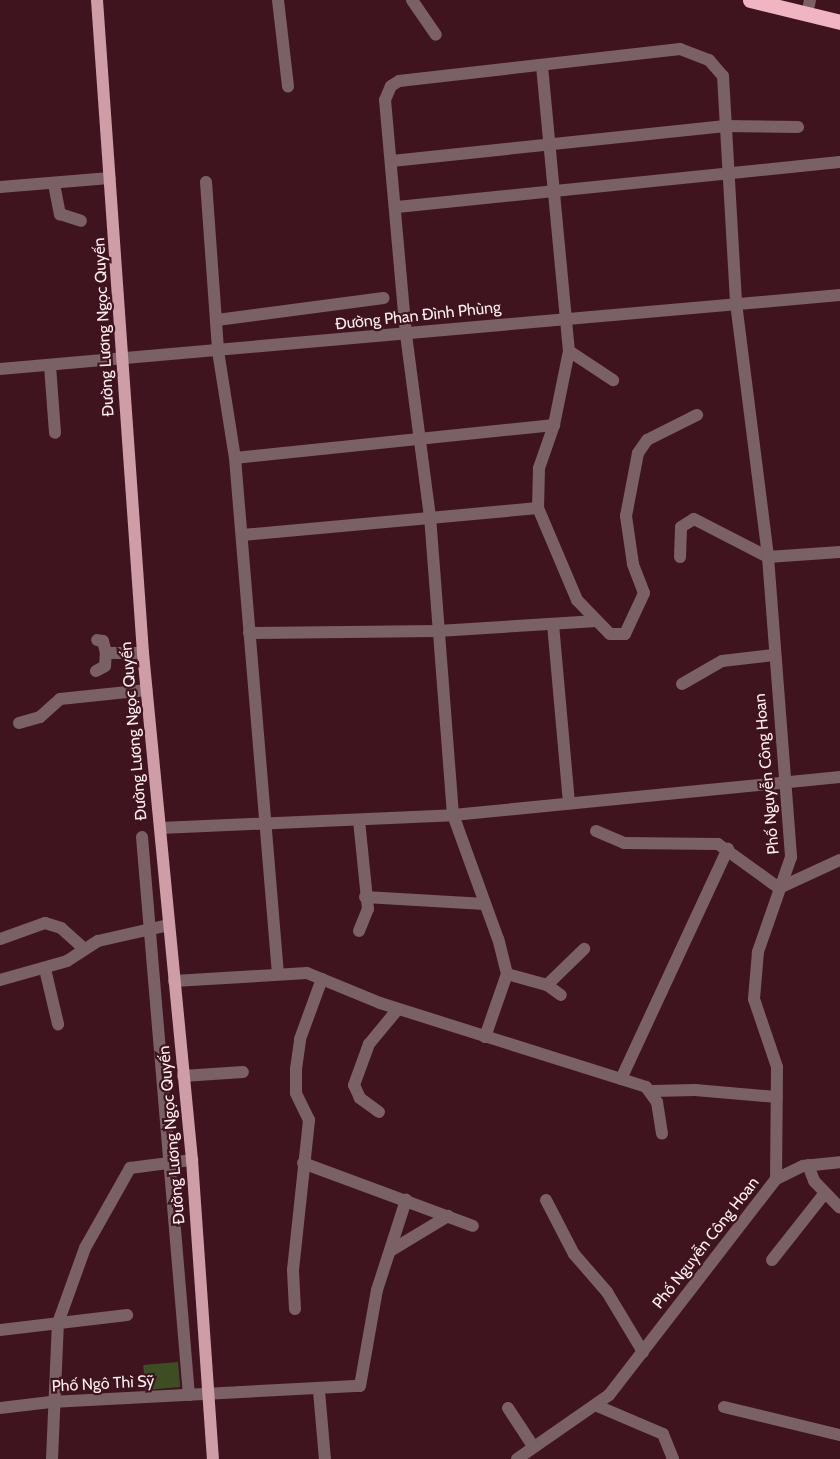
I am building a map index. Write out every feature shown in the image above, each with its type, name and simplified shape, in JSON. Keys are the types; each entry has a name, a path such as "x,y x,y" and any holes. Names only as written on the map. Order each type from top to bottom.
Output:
{"highway":[{"path":"750,0 840,22"},
{"path":"791,0 810,2 840,13"}],"main road":[{"name":"Đường Lương Ngọc Quyến","path":"97,0 143,654 192,1160 213,1459"}],"street":[{"path":"278,0 288,86"},
{"path":"412,0 436,35"},
{"name":"Phố Nguyễn Công Hoan","path":"507,974 485,904 453,815 430,517 406,335 398,207 385,100 391,86 399,81 680,49 695,52 714,64 723,76 724,126 736,303 768,557 782,782 791,857 758,952 754,999 777,1067 776,1179 608,1395 525,1453"},
{"path":"542,66 568,318 569,351 554,425 539,468 538,508 577,600 610,634 625,634 644,593 633,564 626,516 638,453 647,440 697,415"},
{"path":"392,162 724,126 798,127"},
{"path":"398,207 554,192 728,171 840,162"},
{"path":"0,187 110,178"},
{"path":"206,182 218,351 235,458 264,826 278,974"},
{"path":"54,184 60,214 81,221"},
{"name":"Đường Phan Đình Phùng","path":"0,369 406,335 568,318 840,295"},
{"path":"217,320 384,298"},
{"path":"569,351 613,380"},
{"path":"50,366 55,433"},
{"path":"235,458 420,436 554,425"},
{"path":"242,535 538,508"},
{"path":"680,557 681,527 694,518 768,557 840,552"},
{"path":"249,633 438,631 597,621"},
{"path":"553,624 570,803"},
{"path":"96,671 105,666 106,653 103,641 97,640"},
{"path":"106,653 143,654"},
{"path":"682,684 722,661 774,655"},
{"path":"19,723 40,717 60,699 146,690"},
{"path":"160,828 264,826 453,815 840,777"},
{"path":"359,820 367,914 359,931"},
{"path":"596,831 624,843 713,843 728,849 779,888 840,860"},
{"path":"142,837 189,1395"},
{"path":"621,1079 728,849"},
{"path":"365,897 485,904"},
{"path":"0,939 45,923 61,928 83,948"},
{"path":"0,980 45,969 67,961 83,948 98,940 168,925"},
{"path":"547,984 584,949"},
{"path":"45,969 58,1024"},
{"path":"174,981 278,974 308,974 398,1008 621,1079 652,1092 695,1090 777,1097"},
{"path":"486,1037 507,974 547,984 561,995"},
{"path":"295,1309 293,1270 309,1120 296,1093 296,1069 300,1039 322,979"},
{"path":"379,1112 360,1098 354,1085 369,1044 398,1008"},
{"path":"183,1076 243,1072"},
{"path":"652,1092 662,1134"},
{"path":"52,1459 52,1402 58,1323 85,1248 128,1170 134,1166 192,1160"},
{"path":"776,1179 808,1166 840,1162"},
{"path":"303,1163 473,1226"},
{"path":"808,1166 814,1180 840,1208"},
{"path":"772,1260 825,1193"},
{"path":"390,1251 406,1200"},
{"path":"546,1200 574,1254 607,1292 643,1352"},
{"path":"390,1251 448,1216"},
{"name":"Phố Ngô Thì Sỹ","path":"0,1408 52,1402 276,1389 319,1391 354,1388 362,1383 377,1290 390,1251"},
{"path":"0,1330 127,1315"},
{"path":"319,1391 325,1459"},
{"path":"595,1404 662,1434 673,1459"},
{"path":"724,1407 840,1435"},
{"path":"508,1413 525,1453"}],"building":[{"path":"178,1362 180,1387 145,1390 143,1365"}]}
